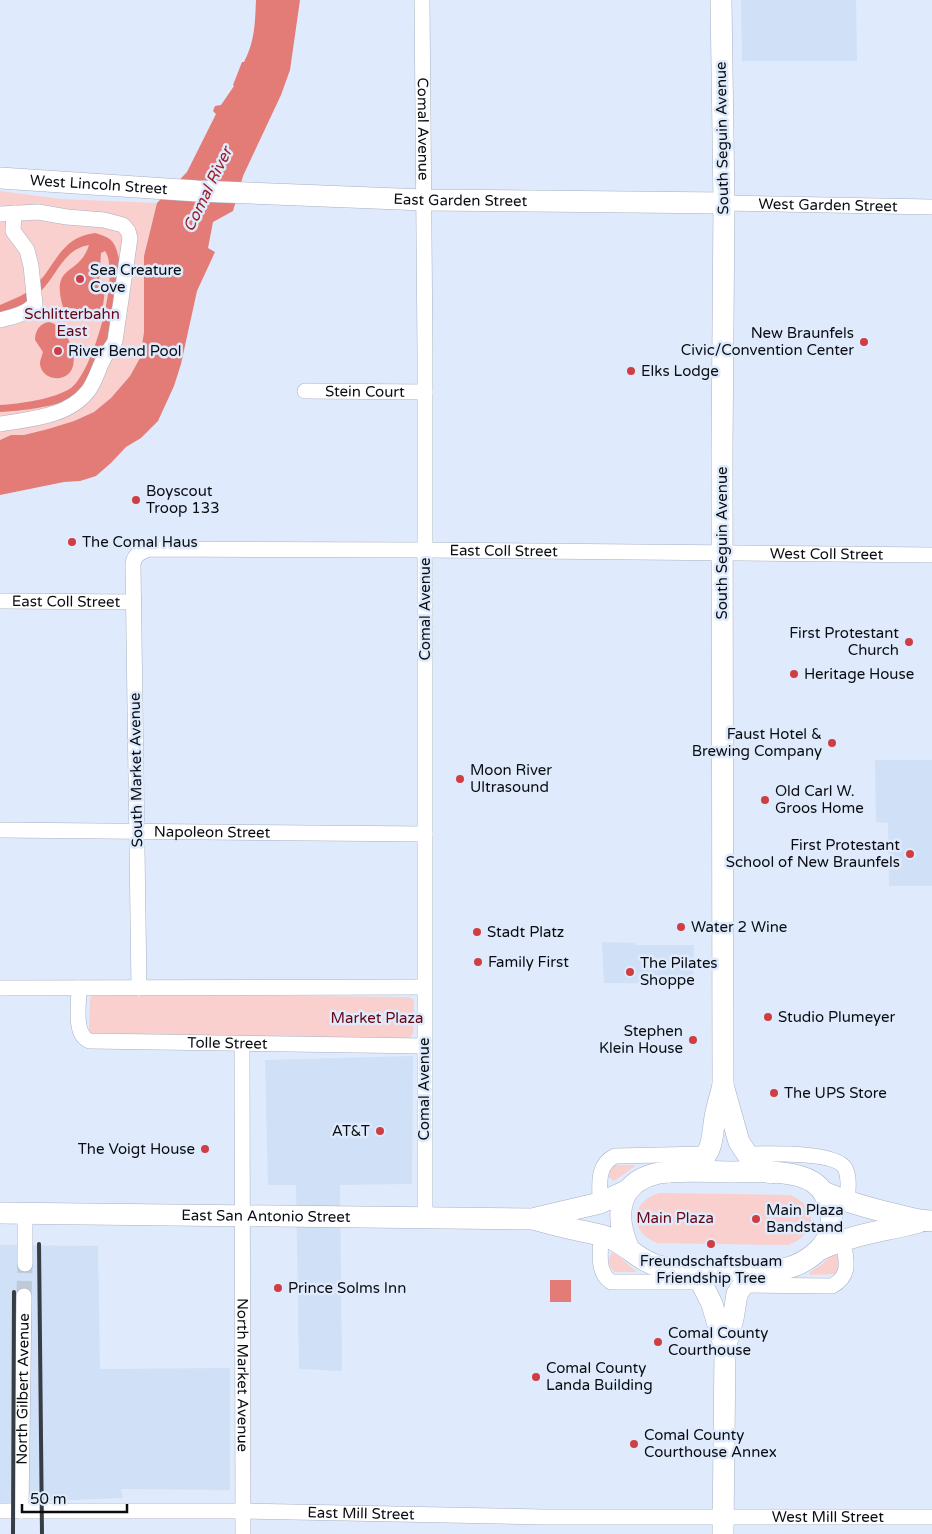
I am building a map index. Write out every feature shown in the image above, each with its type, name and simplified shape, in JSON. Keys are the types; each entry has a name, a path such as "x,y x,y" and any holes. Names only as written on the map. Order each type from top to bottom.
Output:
{"main road":[{"name":"South Seguin Avenue","path":"721,0 724,203 722,554 724,1085 732,1112 735,1133 739,1142 747,1154 771,1173"},
{"name":"West Lincoln Street","path":"0,178 198,191"},
{"name":"East Garden Street","path":"198,191 424,200 724,203"},
{"name":"South Seguin Avenue","path":"706,1154 713,1132 715,1113 724,1085"},
{"path":"706,1154 699,1162 692,1166 655,1174 641,1180 626,1191 620,1212 622,1235 629,1249 644,1260 658,1266 677,1268 762,1270 789,1267 821,1249 844,1240 926,1221"},
{"path":"669,1172 771,1173 804,1177 814,1182 824,1192 847,1202 926,1221"},
{"name":"East San Antonio Street","path":"533,1219 600,1203 626,1191"},
{"path":"821,1249 831,1228 832,1217 824,1192"},
{"name":"East San Antonio Street","path":"0,1213 533,1219 614,1240 629,1249"},
{"path":"677,1268 693,1275 701,1282 712,1304 725,1350"},
{"path":"723,1525 725,1350 737,1294 743,1285 762,1270"}],"street":[{"name":"Comal Avenue","path":"422,0 425,392 425,1217"},
{"name":"West Garden Street","path":"724,203 932,208"},
{"path":"0,320 16,316 35,304 31,266 26,250 13,231 7,213 38,212 67,218 104,220 123,225 128,231 130,238 115,341 111,350 105,356 97,376 88,391 75,404 64,410 34,419 0,424"},
{"name":"Stein Court","path":"305,391 425,392"},
{"name":"East Coll Street","path":"138,554 150,549 722,554"},
{"name":"South Market Avenue","path":"138,554 133,562 139,988"},
{"name":"West Coll Street","path":"722,554 932,555"},
{"name":"East Coll Street","path":"0,601 134,602"},
{"name":"Napoleon Street","path":"0,830 425,834"},
{"path":"0,988 424,987"},
{"name":"Tolle Street","path":"79,988 79,1030 86,1040 424,1046"},
{"path":"242,1044 242,1216"},
{"path":"600,1203 601,1171 606,1161 615,1156 706,1154"},
{"path":"747,1154 788,1154 838,1161 844,1168 848,1178 847,1202"},
{"path":"25,1213 25,1264"},
{"name":"North Market Avenue","path":"242,1216 243,1534"},
{"path":"601,1236 601,1268 606,1278 611,1282 701,1282"},
{"path":"743,1285 832,1286 841,1281 846,1274 847,1262 844,1240"},
{"name":"North Gilbert Avenue","path":"21,1511 24,1296"},
{"name":"East Mill Street","path":"0,1511 243,1511 535,1517 723,1525"},
{"name":"West Mill Street","path":"723,1525 932,1517"}],"shaded area":[{"path":"741,0 856,0 857,61 742,61"},
{"name":"First Protestant School of New Braunfels","path":"875,760 932,760 932,886 889,886 888,823 876,822"},
{"path":"602,942 635,943 635,945 694,945 693,984 604,983"},
{"path":"413,1056 412,1184 340,1185 342,1371 299,1369 296,1185 268,1185 265,1060"},
{"path":"0,1245 98,1246 100,1369 230,1368 230,1490 121,1489 123,1498 0,1503"}],"green space":[{"name":"Schlitterbahn East","path":"0,191 61,199 157,203 144,256 144,332 140,358 130,376 111,398 94,412 74,421 48,429 24,435 11,435 0,440"},
{"name":"Market Plaza","path":"94,994 408,997 413,999 414,1003 413,1034 409,1039 96,1036 89,1031 90,999"},
{"path":"614,1165 635,1166 614,1181 609,1177 610,1170"},
{"name":"Main Plaza","path":"659,1193 790,1195 800,1200 806,1206 810,1213 811,1221 805,1235 788,1245 657,1243 641,1232 637,1225 636,1217 642,1203 649,1197"},
{"path":"612,1253 616,1254 637,1272 615,1272 609,1263"},
{"path":"832,1254 838,1256 839,1270 836,1274 810,1275 810,1272 821,1265"}],"water":[{"name":"Comal River","path":"256,0 300,0 290,70 281,95 243,176 233,211 213,222 208,248 215,252 197,291 181,364 174,386 158,421 141,438 126,447 96,476 80,481 64,482 0,495 0,440 11,435 24,435 48,429 74,421 94,412 111,398 130,376 140,358 144,332 144,256 157,203 187,172 216,114 213,111 215,106 221,105 234,86 242,62 244,62 248,54 252,39"},
{"path":"95,233 112,241 119,259 112,322 103,352 96,366 78,393 68,400 39,408 0,412 0,405 37,400 64,392 71,388 88,363 96,343 107,300 110,279 109,263 105,251 101,253 99,281 106,283 102,313 63,307 60,293 60,283 63,276 79,262 89,245 80,248 67,257 46,286 31,299 16,308 0,314 0,305 34,287 67,245 84,235"},
{"name":"River Bend Pool","path":"49,322 59,327 64,333 70,343 74,357 72,368 68,374 61,378 54,378 42,370 40,363 43,352 35,340 39,328"},
{"path":"550,1280 571,1280 571,1302 550,1302"}],"tunnel":[{"path":"24,1296 25,1264"}],"railway":[{"path":"39,1244 42,1534"},
{"path":"13,1534 14,1292"}],"place":[{"name":"Sea Creature Cove","path":"80,279"},
{"name":"New Braunfels Civic/Convention Center","path":"864,342"},
{"name":"River Bend Pool","path":"58,351"},
{"name":"Elks Lodge","path":"631,371"},
{"name":"Boyscout Troop 133","path":"136,500"},
{"name":"The Comal Haus","path":"72,542"},
{"name":"First Protestant Church","path":"909,642"},
{"name":"Heritage House","path":"794,674"},
{"name":"Faust Hotel & Brewing Company","path":"832,743"},
{"name":"Moon River Ultrasound","path":"460,779"},
{"name":"Old Carl W. Groos Home","path":"765,800"},
{"name":"First Protestant School of New Braunfels","path":"910,854"},
{"name":"Water 2 Wine","path":"681,927"},
{"name":"Stadt Platz","path":"477,932"},
{"name":"Family First","path":"478,962"},
{"name":"The Pilates Shoppe","path":"630,972"},
{"name":"Studio Plumeyer","path":"768,1017"},
{"name":"Stephen Klein House","path":"693,1040"},
{"name":"The UPS Store","path":"774,1093"},
{"name":"AT&T","path":"380,1131"},
{"name":"The Voigt House","path":"205,1149"},
{"name":"Main Plaza Bandstand","path":"756,1219"},
{"name":"Freundschaftsbuam Friendship Tree","path":"711,1244"},
{"name":"Prince Solms Inn","path":"278,1288"},
{"name":"Comal County Courthouse","path":"658,1342"},
{"name":"Comal County Landa Building","path":"536,1377"},
{"name":"Comal County Courthouse Annex","path":"634,1444"}]}
